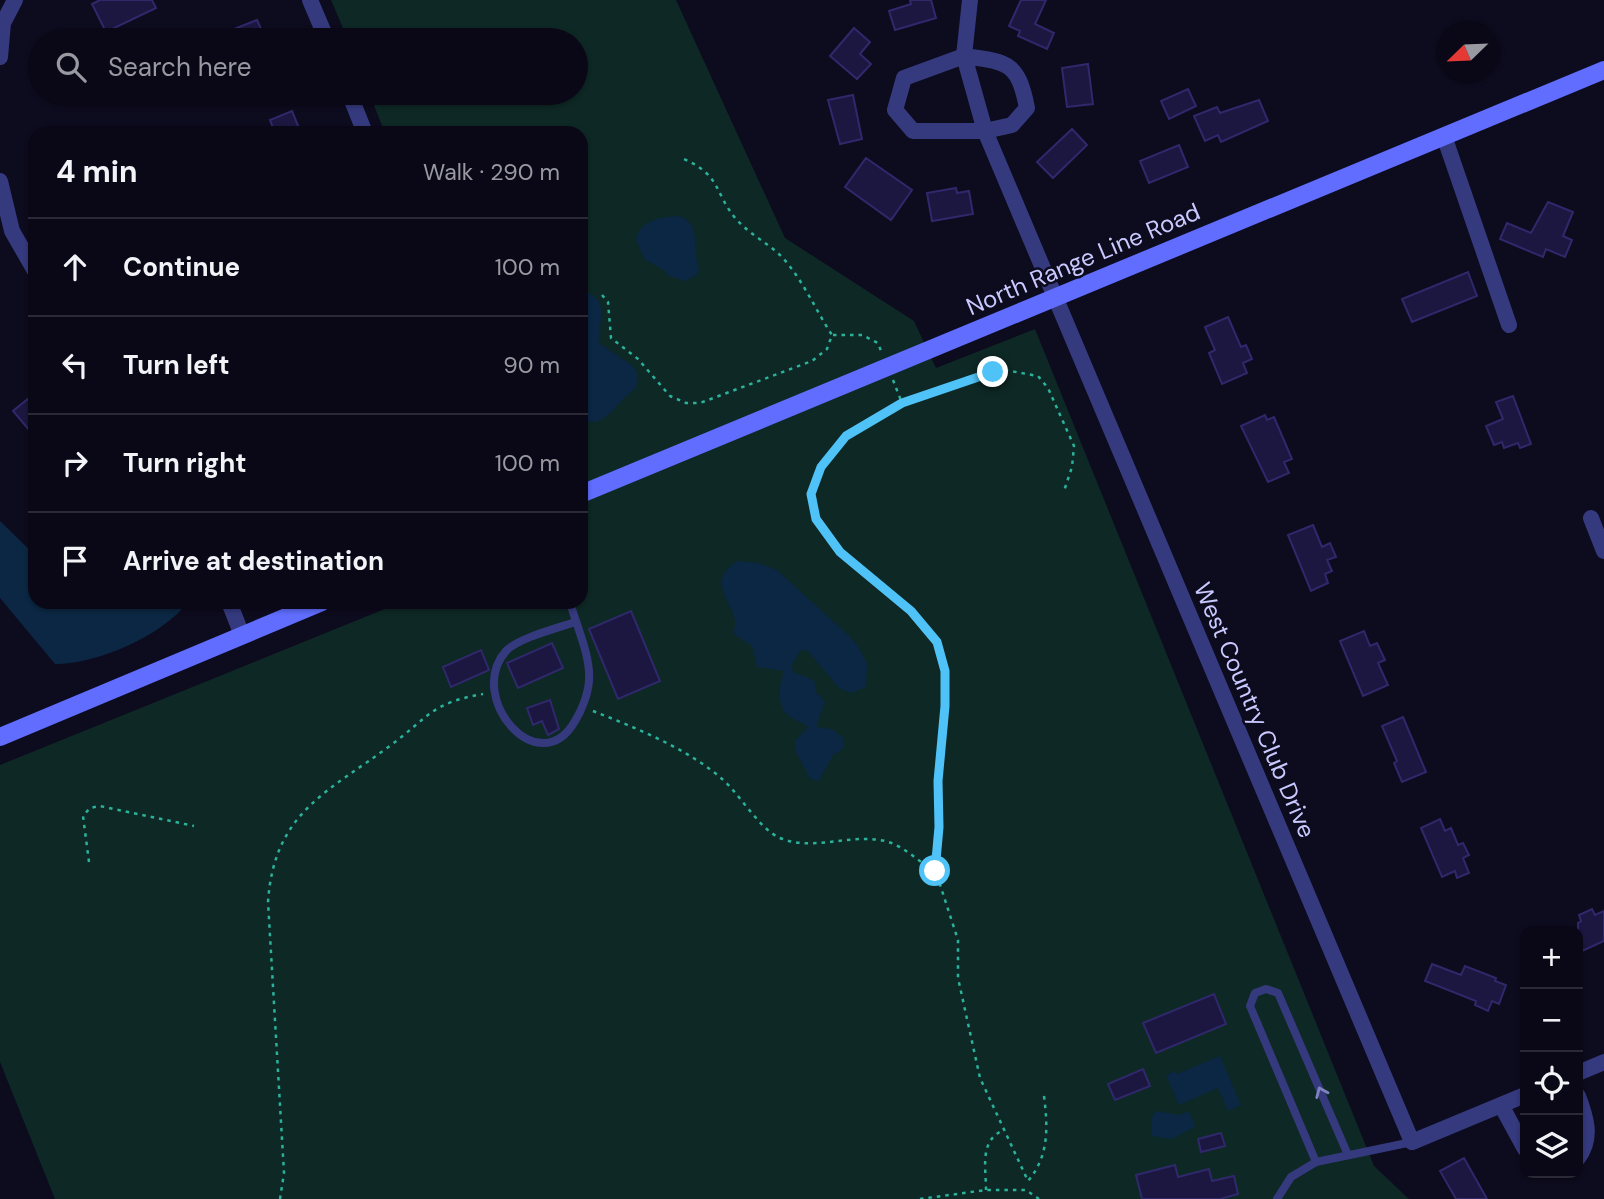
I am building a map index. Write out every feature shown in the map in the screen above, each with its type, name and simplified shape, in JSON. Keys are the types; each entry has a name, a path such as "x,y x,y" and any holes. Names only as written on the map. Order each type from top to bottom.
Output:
{"street":[{"path":"0,57 3,23 15,0"},
{"path":"310,0 322,28"},
{"path":"964,56 970,0"},
{"path":"964,56 1002,61 1021,78 1027,108 1012,125 985,131 913,131 895,110 904,78 964,56"},
{"name":"West Country Club Drive","path":"964,56 985,131 1412,1142"},
{"name":"North Range Line Road","path":"588,491 1604,70"},
{"path":"354,105 362,126"},
{"path":"1444,136 1509,325"},
{"path":"0,181 12,231 28,259"},
{"path":"1591,518 1604,551"},
{"path":"232,609 242,635"},
{"path":"0,737 305,609"},
{"path":"1583,1071 1604,1062"},
{"path":"1412,1142 1520,1097"},
{"path":"1501,1105 1520,1140"},
{"path":"1583,1108 1588,1121 1586,1146 1583,1150"}],"lane":[{"path":"572,609 575,622 589,681 582,707 570,731 561,739 538,744 527,740 513,727 496,704 493,692 495,673 508,649 575,622"},
{"path":"1316,1163 1250,1006 1255,993 1266,989 1278,993 1348,1155"},
{"path":"1277,1199 1291,1177 1316,1163 1412,1142"}],"path":[{"path":"684,159 708,173 720,188 728,210 742,226 780,255 800,277 813,307 832,335"},
{"path":"602,295 608,302 611,338 638,359 670,396 686,403 700,403 812,361 827,349 832,335"},
{"path":"832,335 867,337 878,343 882,354"},
{"path":"1028,1181 980,1078 958,978 958,940 935,871 939,827 938,781 945,706 945,671 937,642 911,611 840,552 816,519 811,506 815,478 846,436 902,403 1005,370 1038,376 1048,388 1074,446 1072,467 1064,491"},
{"path":"892,379 902,403"},
{"path":"280,1199 284,1174 268,902 269,881 279,849 286,833 318,796 392,744 440,705 493,692"},
{"path":"582,707 704,764 743,799 769,832 779,838 799,845 854,838 885,841 900,846 935,871"},
{"path":"89,862 83,816 90,808 100,806 194,826"},
{"path":"1026,1190 1028,1181 1041,1166 1045,1153 1044,1096"},
{"path":"986,1190 986,1144 994,1134 1004,1130"},
{"path":"920,1199 986,1190 1026,1190 1039,1199"}],"green space":[{"path":"331,0 676,0 785,238 914,321 936,368 1035,329 1374,1166 1409,1199 55,1199 0,1062 0,765 385,609 588,609 588,126 382,126 374,105 588,105 588,28 343,28"}],"water":[{"path":"679,216 691,225 694,231 699,269 697,275 685,281 667,275 666,271 645,260 636,240 646,224"},
{"path":"588,293 601,306 599,343 633,366 638,375 636,388 604,418 590,422"},
{"path":"0,521 28,548 28,609 182,609 162,626 128,646 90,659 55,664 0,598"},
{"path":"738,561 758,563 777,570 848,635 858,646 867,664 866,687 851,693 839,688 807,650 800,651 792,665 793,672 814,680 816,692 825,702 816,727 832,729 843,738 844,748 833,755 819,781 810,779 795,750 795,741 808,727 790,717 781,705 780,688 784,671 757,667 752,646 734,634 735,618 724,595 722,581 724,574"},
{"path":"1220,1056 1241,1105 1228,1111 1218,1088 1179,1105 1166,1075 1175,1071 1177,1074"},
{"path":"1155,1111 1179,1115 1189,1111 1195,1127 1171,1139 1152,1136 1151,1120"}],"building":[{"path":"100,0 152,0 156,8 114,28 104,28 92,4"},
{"path":"910,0 931,0 936,18 895,30 889,11 911,4"},
{"path":"1021,0 1046,0 1035,24 1054,33 1047,49 1018,36 1020,31 1009,26"},
{"path":"257,20 261,28 237,28"},
{"path":"854,28 870,42 860,54 871,64 857,79 830,56"},
{"path":"1088,64 1093,104 1067,107 1062,68"},
{"path":"1188,89 1196,106 1169,119 1161,101"},
{"path":"853,95 862,139 840,144 828,100"},
{"path":"1259,100 1268,121 1221,142 1218,135 1205,141 1194,116 1217,107 1220,113"},
{"path":"292,111 298,126 272,126 270,120"},
{"path":"1072,129 1087,145 1053,178 1037,162"},
{"path":"1179,145 1188,167 1149,183 1140,161"},
{"path":"866,158 912,190 891,220 845,187"},
{"path":"956,188 957,193 969,191 973,214 932,221 927,193"},
{"path":"1548,202 1573,212 1563,236 1572,240 1565,257 1546,249 1543,257 1500,239 1507,223 1531,233"},
{"path":"1468,272 1477,296 1412,322 1402,299"},
{"path":"1228,317 1241,347 1246,345 1252,359 1243,363 1247,373 1222,384 1209,353 1215,350 1205,327"},
{"path":"1513,396 1531,444 1520,448 1518,443 1504,448 1502,442 1494,445 1486,426 1503,419 1496,402"},
{"path":"28,399 28,429 13,411"},
{"path":"1265,415 1267,420 1274,417 1292,459 1284,462 1289,473 1268,482 1241,426"},
{"path":"1313,525 1322,547 1330,543 1336,557 1327,560 1332,571 1325,574 1328,583 1311,591 1288,535"},
{"path":"631,611 660,681 618,699 589,629"},
{"path":"1364,631 1370,646 1377,643 1385,660 1378,663 1388,685 1363,696 1340,641"},
{"path":"552,643 563,668 518,688 507,663"},
{"path":"481,650 489,670 451,687 443,667"},
{"path":"550,700 559,729 548,735 542,721 533,725 527,708"},
{"path":"1403,717 1426,772 1402,782 1394,763 1397,761 1382,726"},
{"path":"1440,819 1445,831 1451,828 1458,845 1463,843 1469,855 1463,858 1469,873 1457,878 1455,871 1442,877 1421,828"},
{"path":"1592,909 1595,915 1604,911 1604,941 1583,951 1583,926 1578,926 1581,921 1579,915"},
{"path":"1432,964 1461,975 1465,966 1496,978 1495,981 1506,985 1499,1004 1492,1001 1488,1011 1475,1005 1476,1001 1425,981"},
{"path":"1214,994 1226,1024 1156,1053 1143,1023"},
{"path":"1143,1069 1150,1086 1115,1100 1108,1084"},
{"path":"1221,1133 1225,1146 1201,1152 1198,1139"},
{"path":"1464,1158 1487,1199 1456,1199 1440,1171"},
{"path":"1175,1165 1178,1177 1209,1169 1212,1181 1234,1176 1238,1194 1220,1199 1142,1199 1136,1175"}],"route":[{"path":"935,871 933,863 939,827 938,781 945,706 945,671 937,642 929,629 911,611 840,552 816,519 811,506 811,494 821,467 846,436 874,416 942,388 993,372"}]}
